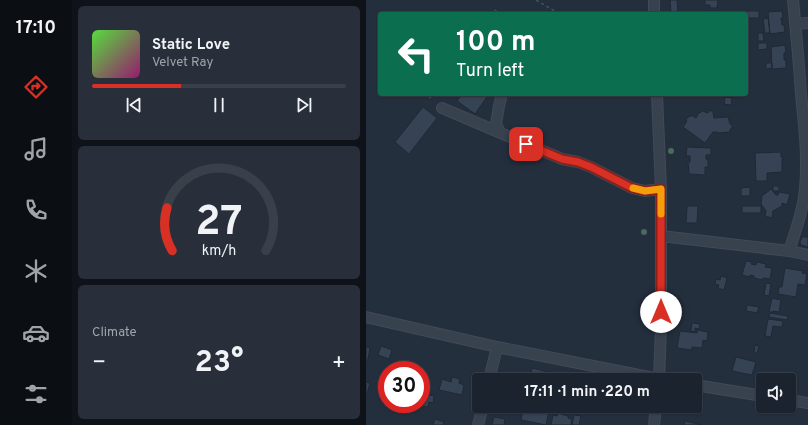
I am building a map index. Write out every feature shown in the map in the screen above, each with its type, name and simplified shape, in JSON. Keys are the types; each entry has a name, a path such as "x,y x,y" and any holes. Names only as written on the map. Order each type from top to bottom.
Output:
{"street":[{"path":"654,0 654,12"},
{"path":"790,251 802,208 805,190 806,163 806,116 792,0"},
{"path":"795,24 808,23"},
{"path":"500,133 496,124 502,96"},
{"path":"657,96 661,189 661,373"},
{"path":"442,108 562,159 578,162 591,167 632,188 645,191 661,189"},
{"path":"660,236 790,251 808,255"},
{"path":"366,317 497,347 626,373"},
{"path":"491,373 497,347"},
{"path":"702,386 756,395"},
{"path":"796,401 808,403"},
{"path":"478,425 481,413"},
{"path":"654,425 655,413"}],"path":[{"path":"536,0 557,12"}],"building":[{"path":"670,0 677,0 678,12 671,12"},
{"path":"705,0 718,0 717,8 710,8 710,5 705,5"},
{"path":"495,8 500,12 492,12"},
{"path":"759,11 759,18 748,18 748,12 744,12"},
{"path":"782,11 782,25 784,25 785,32 770,34 768,12"},
{"path":"768,18 770,33 765,33 763,19"},
{"path":"758,33 763,33 764,41 758,41"},
{"path":"758,43 767,43 767,49 758,50"},
{"path":"785,45 786,53 784,53 784,60 786,60 786,68 772,69 771,47"},
{"path":"766,63 772,63 772,68 766,69"},
{"path":"426,96 433,96 430,100"},
{"path":"461,96 488,96 475,114 457,101"},
{"path":"725,97 732,98 731,105 724,104"},
{"path":"423,107 437,118 409,154 395,142"},
{"path":"710,110 713,112 714,118 728,117 730,124 732,125 732,129 730,129 730,132 713,132 705,143 683,127 689,116 690,117 691,115 696,118 699,112 700,113 702,111 708,113"},
{"path":"687,147 711,148 711,155 706,155 706,159 708,159 708,167 705,167 705,175 689,174 688,162 690,162 690,156 686,156"},
{"path":"530,149 533,158 521,162 518,153"},
{"path":"781,152 781,157 783,157 782,172 767,173 767,181 756,181 755,153"},
{"path":"773,186 779,186 779,191 773,191"},
{"path":"750,187 750,196 741,196 741,188"},
{"path":"771,189 776,195 778,195 779,192 790,194 787,205 782,203 782,206 773,211 772,218 765,216 766,211 761,204 762,196"},
{"path":"687,206 698,206 697,223 686,223"},
{"path":"742,206 761,206 761,213 742,213"},
{"path":"802,237 808,237 808,247 801,245 800,242"},
{"path":"746,261 752,262 751,264 756,265 757,262 766,264 765,267 772,268 770,279 763,278 763,280 754,278 754,276 750,275 750,277 742,275"},
{"path":"785,268 803,271 802,273 807,274 805,285 798,284 796,297 778,294 779,287 782,287"},
{"path":"721,276 727,278 724,290 718,288 719,285 715,284 716,279 720,280"},
{"path":"766,283 771,284 769,296 764,295"},
{"path":"772,298 781,300 779,312 769,312"},
{"path":"747,305 759,307 757,313 746,311"},
{"path":"770,313 788,316 787,320 769,317"},
{"path":"768,319 783,321 782,327 773,326 771,337 765,336"},
{"path":"692,323 700,324 699,329 695,328 695,332 691,331"},
{"path":"697,330 708,332 707,341 703,340 702,348 692,347 692,350 677,348 680,331 697,333"},
{"path":"755,345 759,346 757,353 754,353"},
{"path":"381,346 392,350 389,359 378,355"},
{"path":"366,347 370,348 367,364 366,364"},
{"path":"736,357 756,362 752,375 732,371"},
{"path":"532,368 552,373 531,373"},
{"path":"452,377 460,379 459,383 464,385 462,395 439,390 442,379 451,382"},
{"path":"366,382 370,383 367,394 366,393"},
{"path":"430,395 434,396 433,403 430,402"},
{"path":"522,413 549,413 546,425 521,420"},
{"path":"558,413 568,416 568,418 572,419 571,425 551,425 553,415 557,416"},
{"path":"574,415 581,416 579,425 572,425"},
{"path":"494,417 505,419 504,425 492,425"},
{"path":"435,419 444,422 443,425 433,425"},
{"path":"685,421 702,425 684,425"}],"slow traffic":[{"path":"633,188 645,191 661,189 661,214"}],"route":[{"path":"526,144 562,159 578,162 591,167 632,188 645,191 661,189 661,312"}]}
